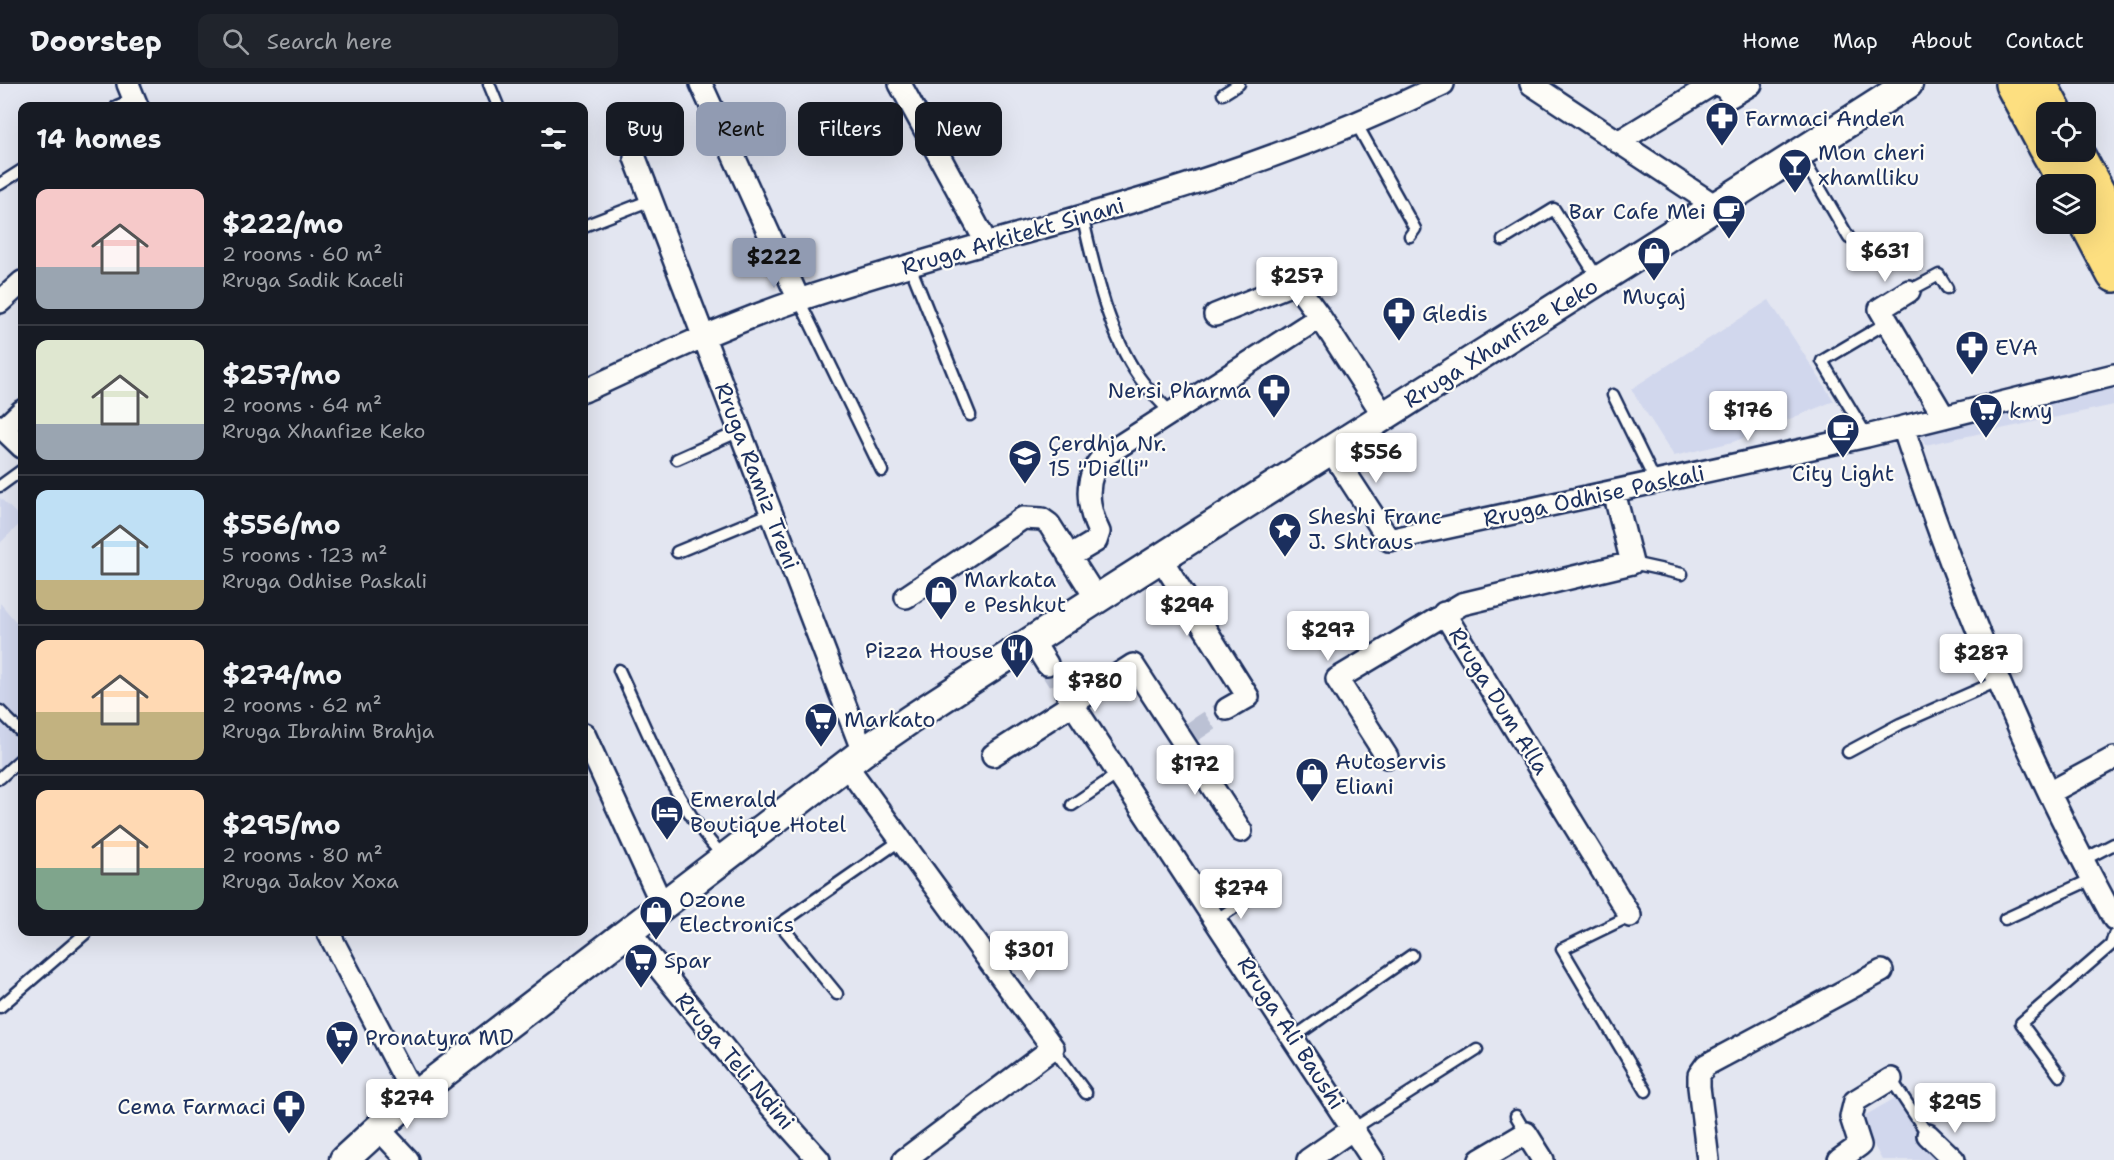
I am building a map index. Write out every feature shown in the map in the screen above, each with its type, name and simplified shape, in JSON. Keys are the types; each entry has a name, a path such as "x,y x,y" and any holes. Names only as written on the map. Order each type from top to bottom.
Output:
{"main road":[{"name":"Rruga Xhanfize Keko","path":"344,1160 414,1096 855,759 1096,598 1908,84"},
{"path":"2012,84 2036,129"},
{"path":"2040,84 2050,102"},
{"path":"2081,162 2114,222"},
{"path":"2092,234 2114,275"}],"street":[{"path":"701,84 799,300"},
{"path":"900,84 986,242"},
{"name":"Rruga Arkitekt Sinani","path":"588,389 702,335 799,300 986,242 1202,180 1356,123 1403,92 1443,84"},
{"path":"1531,84 1717,207"},
{"path":"1618,142 1713,84"},
{"path":"1722,84 1731,96 1751,84"},
{"name":"Rruga Ramiz Treni","path":"635,158 772,513 855,759"},
{"path":"1215,315 1295,284 1320,317 1384,416"},
{"path":"0,302 18,286"},
{"path":"1909,291 1880,309 1944,417"},
{"path":"1069,557 1096,541 1099,532 1094,522 1088,487 1095,465 1104,456 1320,317"},
{"name":"Rruga Odhise Paskali","path":"1330,449 1389,540 1866,436 2114,375"},
{"path":"18,414 2,428 18,443"},
{"path":"1903,427 1966,599 2000,680 2087,870 2114,920"},
{"path":"1444,613 1481,599 1632,563 1614,492"},
{"path":"906,597 1023,518 1042,519 1049,524 1096,598"},
{"path":"1160,557 1248,697 1227,710"},
{"name":"Rruga Dum Alla","path":"1387,757 1337,679 1444,613 1630,916"},
{"path":"1032,640 1047,664"},
{"path":"993,755 1070,700 1133,665 1187,736 1241,831"},
{"name":"Rruga Ali Baushi","path":"1070,700 1217,919 1373,1160"},
{"path":"588,743 663,907"},
{"path":"2051,792 2114,758"},
{"path":"855,759 901,840 1053,1048 904,1160"},
{"name":"Rruga Teli Ndini","path":"630,932 769,1104 819,1160"},
{"path":"330,936 414,1096"},
{"path":"1708,1160 1699,1087 1699,1075 1706,1065 1882,970"},
{"path":"1839,1160 1860,1144 1851,1118 1855,1101 1892,1079"},
{"path":"1480,1160 1521,1124 1543,1160"},
{"path":"378,1127 408,1160"},
{"path":"1308,1160 1353,1129"},
{"path":"1928,1135 1954,1160"}],"lane":[{"path":"489,84 496,102"},
{"path":"1223,94 1239,84"},
{"path":"1356,123 1415,229 1410,236"},
{"path":"1800,153 1849,238"},
{"path":"0,184 18,173"},
{"path":"588,224 651,200"},
{"path":"1503,240 1554,209 1599,281"},
{"path":"1083,215 1098,285 1120,340 1139,377 1170,412"},
{"path":"910,266 970,415"},
{"path":"1909,291 1939,275 1947,288"},
{"path":"799,300 882,471"},
{"path":"1866,436 1822,361 1888,322"},
{"path":"1613,395 1656,483"},
{"path":"677,459 740,431"},
{"path":"0,486 18,473"},
{"path":"676,552 772,513"},
{"path":"1632,563 1682,574"},
{"path":"619,670 684,806 701,833 726,859"},
{"path":"1848,752 1900,724 2000,680"},
{"path":"0,711 18,730"},
{"path":"0,778 18,762"},
{"path":"1072,805 1118,774"},
{"path":"837,994 780,924 901,840"},
{"path":"2005,920 2087,870 2114,844"},
{"path":"1217,919 1272,883"},
{"path":"1630,916 1562,948 1646,1091"},
{"path":"2060,1076 2020,1023 2111,945 2114,935"},
{"path":"0,1007 82,936"},
{"path":"1294,1037 1412,955"},
{"path":"1053,1048 1086,1093"},
{"path":"1353,1129 1477,1050"},
{"path":"1892,1079 1928,1135"}],"shaded area":[{"path":"1769,300 1834,401 1733,442 1674,456 1631,389"},
{"path":"2114,383 2114,405 1925,445 1920,431"},
{"path":"0,498 18,515 18,526 0,543"},
{"path":"0,603 18,624 18,771 0,787"},
{"path":"1897,1097 1924,1139 1945,1160 1882,1160 1859,1119"}],"tunnel":[{"path":"1047,664 1068,697"},
{"path":"1192,732 1227,709"}],"place":[{"name":"Farmaci Anden","path":"1722,147"},
{"name":"Mon cheri xhamlliku","path":"1795,194"},
{"name":"Bar Cafe Mei","path":"1729,240"},
{"name":"Muçaj","path":"1654,282"},
{"name":"Gledis","path":"1399,342"},
{"name":"EVA","path":"1972,376"},
{"name":"Nersi Pharma","path":"1274,419"},
{"name":"kmy","path":"1986,439"},
{"name":"City Light","path":"1843,459"},
{"name":"Çerdhja Nr. 15 \"Dielli\"","path":"1025,485"},
{"name":"Sheshi Franc J. Shtraus","path":"1285,558"},
{"name":"Markata e Peshkut","path":"941,621"},
{"name":"Pizza House","path":"1017,679"},
{"name":"Markato","path":"821,748"},
{"name":"Autoservis Eliani","path":"1312,803"},
{"name":"Emerald Boutique Hotel","path":"667,841"},
{"name":"Ozone Electronics","path":"656,941"},
{"name":"Spar","path":"641,989"},
{"name":"Pronatyra MD","path":"342,1066"},
{"name":"Cema Farmaci","path":"289,1135"}]}
